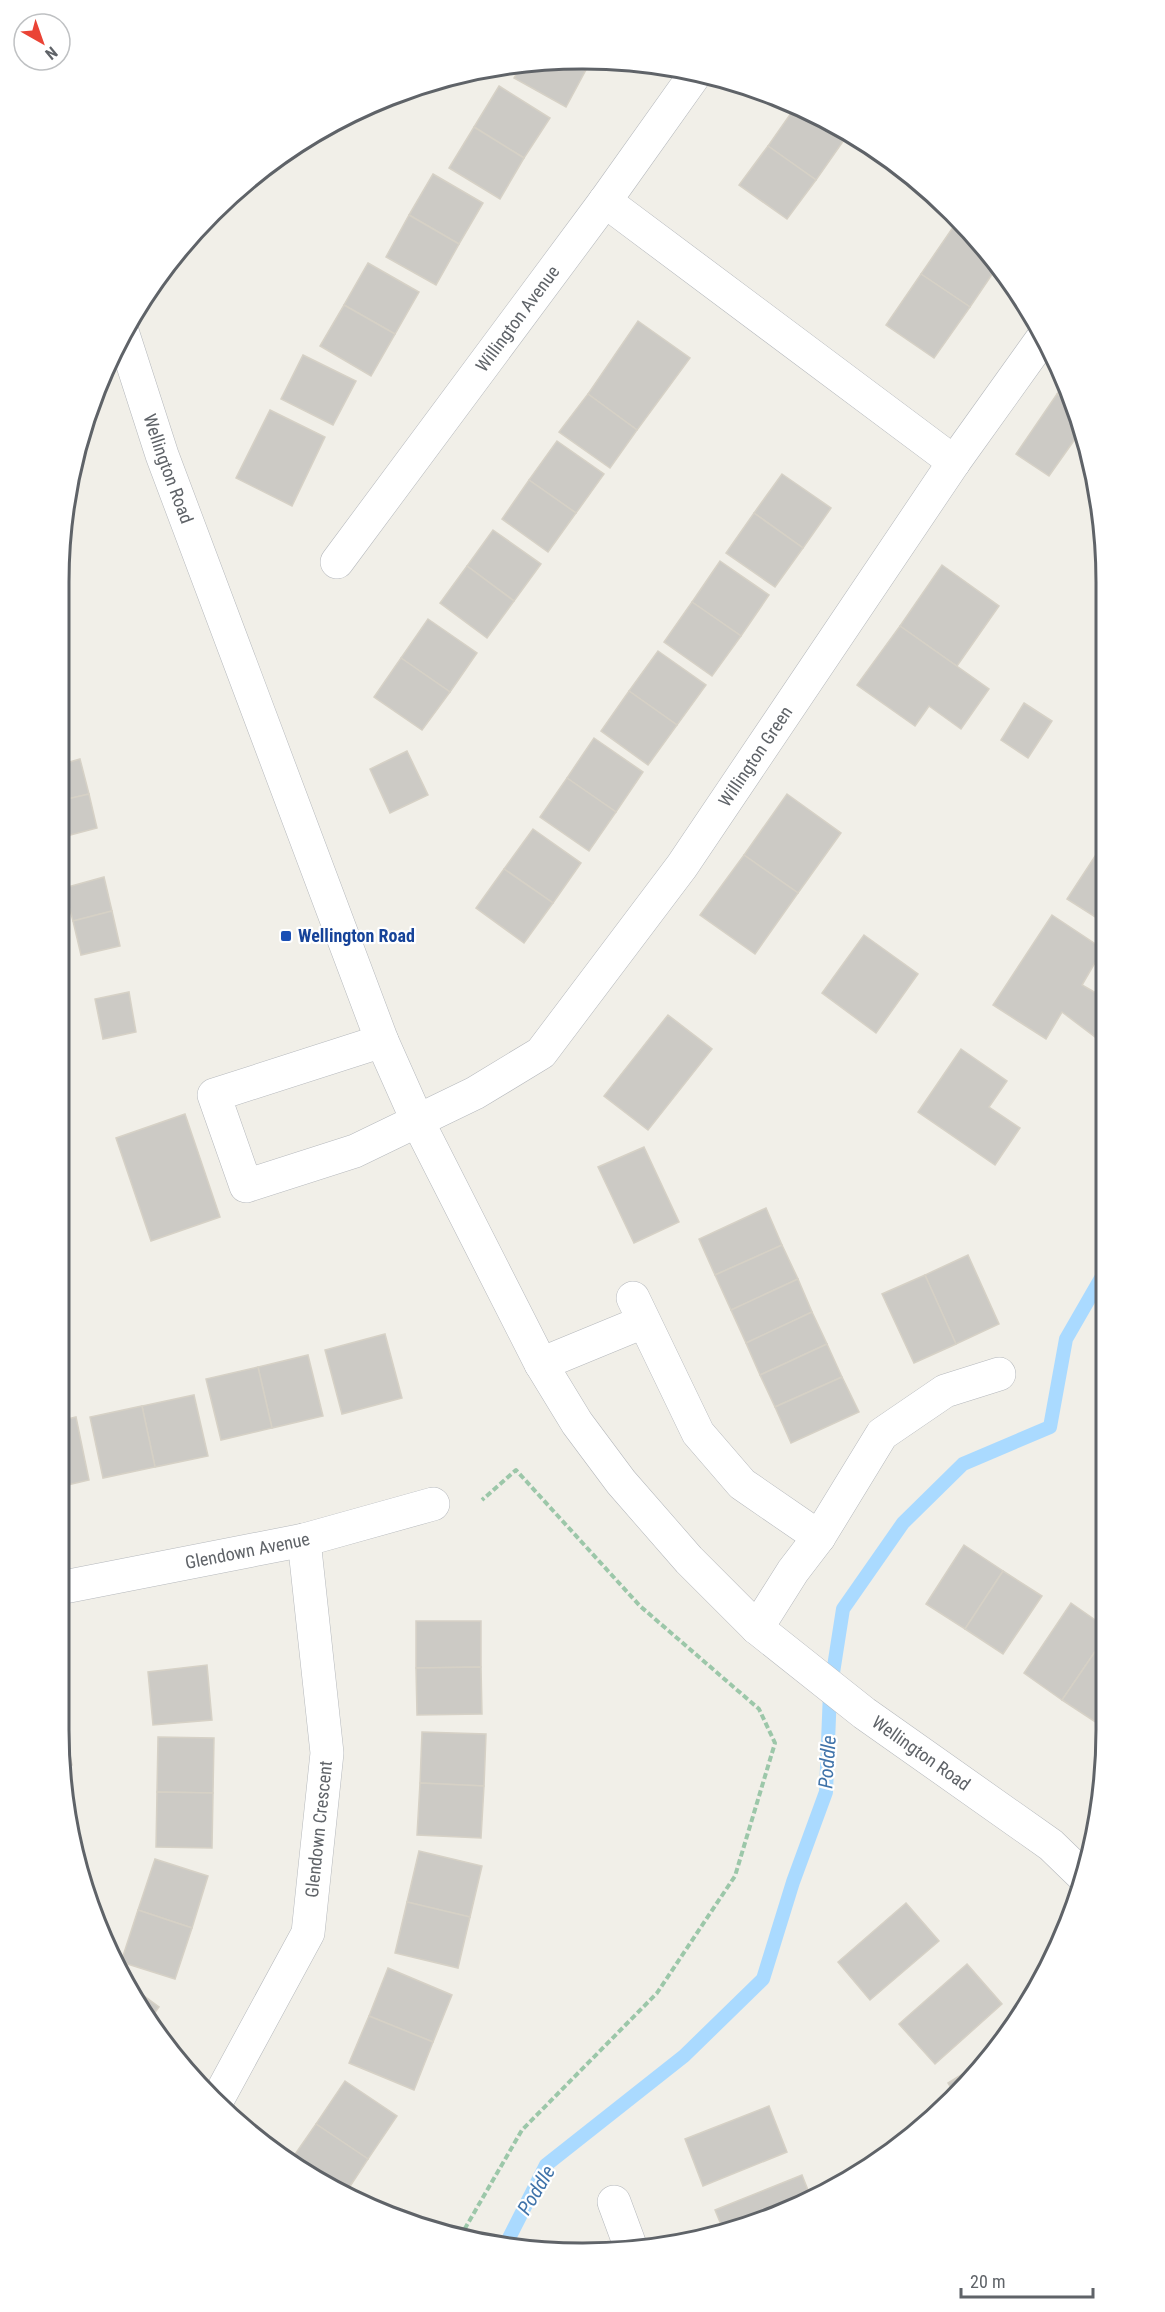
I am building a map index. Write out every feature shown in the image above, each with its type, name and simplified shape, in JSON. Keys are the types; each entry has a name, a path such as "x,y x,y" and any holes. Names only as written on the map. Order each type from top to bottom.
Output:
{"street":[{"name":"Willington Avenue","path":"337,562 605,201 691,81"},
{"path":"605,201 954,462"},
{"name":"Willington Green","path":"382,1041 214,1095 246,1186 355,1151 475,1093 541,1053 682,866 954,462 1038,345"},
{"name":"Wellington Road","path":"127,346 162,455 382,1041 418,1122 541,1364 577,1423 621,1482 689,1560 757,1628 864,1713 1051,1845 1077,1870"},
{"path":"541,1364 638,1310 698,1433 742,1484 819,1537"},
{"path":"757,1628 819,1537 882,1434 945,1391 999,1374"},
{"name":"Glendown Avenue","path":"69,1586 304,1540 433,1504"},
{"name":"Glendown Crescent","path":"220,2094 308,1933 327,1753 304,1540"},
{"path":"614,2202 628,2241"}],"path":[{"path":"465,2229 522,2130 657,1993 735,1876 774,1743 759,1709 640,1606 516,1470 482,1500"}],"building":[{"path":"586,69 566,107 514,78 517,73"},
{"path":"499,86 550,118 524,158 474,127"},
{"path":"791,113 843,141 816,180 768,146"},
{"path":"474,127 524,158 500,199 449,168"},
{"path":"768,146 816,180 787,219 739,185"},
{"path":"433,174 483,203 459,244 409,215"},
{"path":"409,215 459,244 436,285 386,257"},
{"path":"953,227 993,274 970,307 921,274"},
{"path":"368,263 419,292 395,334 344,305"},
{"path":"921,274 970,307 934,358 886,325"},
{"path":"344,305 395,334 371,376 320,346"},
{"path":"638,321 690,358 637,430 588,394"},
{"path":"303,355 356,381 333,425 281,399"},
{"path":"588,394 637,430 610,468 559,432"},
{"path":"1057,394 1061,397 1075,438 1049,476 1016,454"},
{"path":"270,410 325,437 292,506 236,478"},
{"path":"557,441 604,474 576,513 529,480"},
{"path":"782,474 831,508 803,548 754,513"},
{"path":"529,480 576,513 548,552 502,519"},
{"path":"754,513 803,548 775,587 726,553"},
{"path":"493,530 541,564 514,601 467,566"},
{"path":"720,561 769,595 741,636 692,602"},
{"path":"942,565 999,606 957,666 900,626"},
{"path":"467,566 514,601 487,638 440,603"},
{"path":"692,602 741,636 712,676 664,642"},
{"path":"428,619 477,653 450,692 401,658"},
{"path":"900,626 989,689 961,729 929,706 915,726 857,685"},
{"path":"658,651 706,685 677,725 629,691"},
{"path":"401,658 450,692 422,730 374,697"},
{"path":"629,691 677,725 648,765 601,731"},
{"path":"1024,703 1052,721 1028,758 1001,740"},
{"path":"594,738 643,772 616,812 567,778"},
{"path":"407,751 428,795 390,813 370,769"},
{"path":"80,759 89,794 69,799 69,762"},
{"path":"567,778 616,812 589,851 540,817"},
{"path":"89,794 97,828 69,835 69,799"},
{"path":"787,794 841,833 798,893 744,855"},
{"path":"533,829 581,863 553,903 504,869"},
{"path":"744,855 798,893 755,954 700,915"},
{"path":"1096,855 1096,918 1067,899"},
{"path":"504,869 553,903 524,943 476,908"},
{"path":"104,877 112,911 73,921 69,906 69,887"},
{"path":"112,911 120,946 81,955 73,921"},
{"path":"1052,915 1096,944 1096,961 1082,985 1096,993 1096,1038 1062,1012 1046,1039 993,1005"},
{"path":"864,935 918,974 876,1033 822,993"},
{"path":"129,992 136,1032 103,1039 95,999"},
{"path":"668,1015 712,1049 648,1130 604,1096"},
{"path":"961,1049 1007,1081 989,1107 1020,1128 995,1165 918,1112"},
{"path":"185,1114 220,1217 151,1241 116,1138"},
{"path":"644,1147 679,1222 634,1243 598,1167"},
{"path":"766,1208 782,1245 715,1275 699,1239"},
{"path":"782,1245 798,1279 731,1310 715,1275"},
{"path":"968,1255 999,1324 956,1344 925,1275"},
{"path":"925,1275 956,1344 914,1363 882,1294"},
{"path":"798,1279 812,1312 746,1343 731,1310"},
{"path":"812,1312 827,1344 760,1375 746,1343"},
{"path":"385,1334 402,1398 342,1414 325,1350"},
{"path":"827,1344 842,1377 775,1407 760,1375"},
{"path":"308,1355 323,1416 272,1428 258,1367"},
{"path":"258,1367 272,1428 221,1440 206,1379"},
{"path":"842,1377 859,1412 791,1443 775,1407"},
{"path":"194,1395 208,1456 155,1467 142,1406"},
{"path":"142,1406 155,1467 103,1478 90,1417"},
{"path":"76,1417 89,1480 69,1485 69,1419"},
{"path":"964,1545 1003,1571 965,1629 926,1604"},
{"path":"1003,1571 1042,1596 1003,1654 965,1629"},
{"path":"1071,1603 1096,1621 1096,1650 1062,1700 1024,1673"},
{"path":"416,1621 481,1621 481,1667 416,1668"},
{"path":"1096,1650 1096,1722 1062,1700"},
{"path":"207,1665 212,1720 153,1725 148,1672"},
{"path":"481,1667 482,1714 417,1715 416,1668"},
{"path":"422,1732 486,1734 484,1786 420,1783"},
{"path":"158,1737 214,1738 213,1793 157,1792"},
{"path":"420,1783 484,1786 481,1838 417,1835"},
{"path":"157,1792 213,1793 212,1848 156,1847"},
{"path":"419,1851 482,1866 470,1917 407,1902"},
{"path":"155,1859 208,1876 192,1928 138,1910"},
{"path":"407,1902 470,1917 458,1968 395,1953"},
{"path":"906,1903 939,1941 870,2000 838,1962"},
{"path":"138,1910 192,1928 175,1979 126,1963 122,1958"},
{"path":"967,1964 1002,2004 935,2064 899,2024"},
{"path":"388,1968 452,1995 433,2042 369,2016"},
{"path":"144,1996 159,2007 155,2013"},
{"path":"369,2016 433,2042 414,2090 349,2063"},
{"path":"965,2073 951,2088 948,2083"},
{"path":"345,2081 397,2116 368,2159 316,2124"},
{"path":"769,2106 787,2152 703,2186 685,2139"},
{"path":"316,2124 368,2159 350,2187 295,2155"},
{"path":"802,2175 808,2191 748,2216 721,2224 715,2210"}],"waterway":[{"name":"Poddle","path":"509,2238 546,2165 684,2056 763,1979 793,1882 826,1792 830,1692 843,1609 903,1523 963,1464 1050,1427 1066,1339 1096,1287"}],"place":[{"name":"Wellington Road","path":"286,936"}]}
